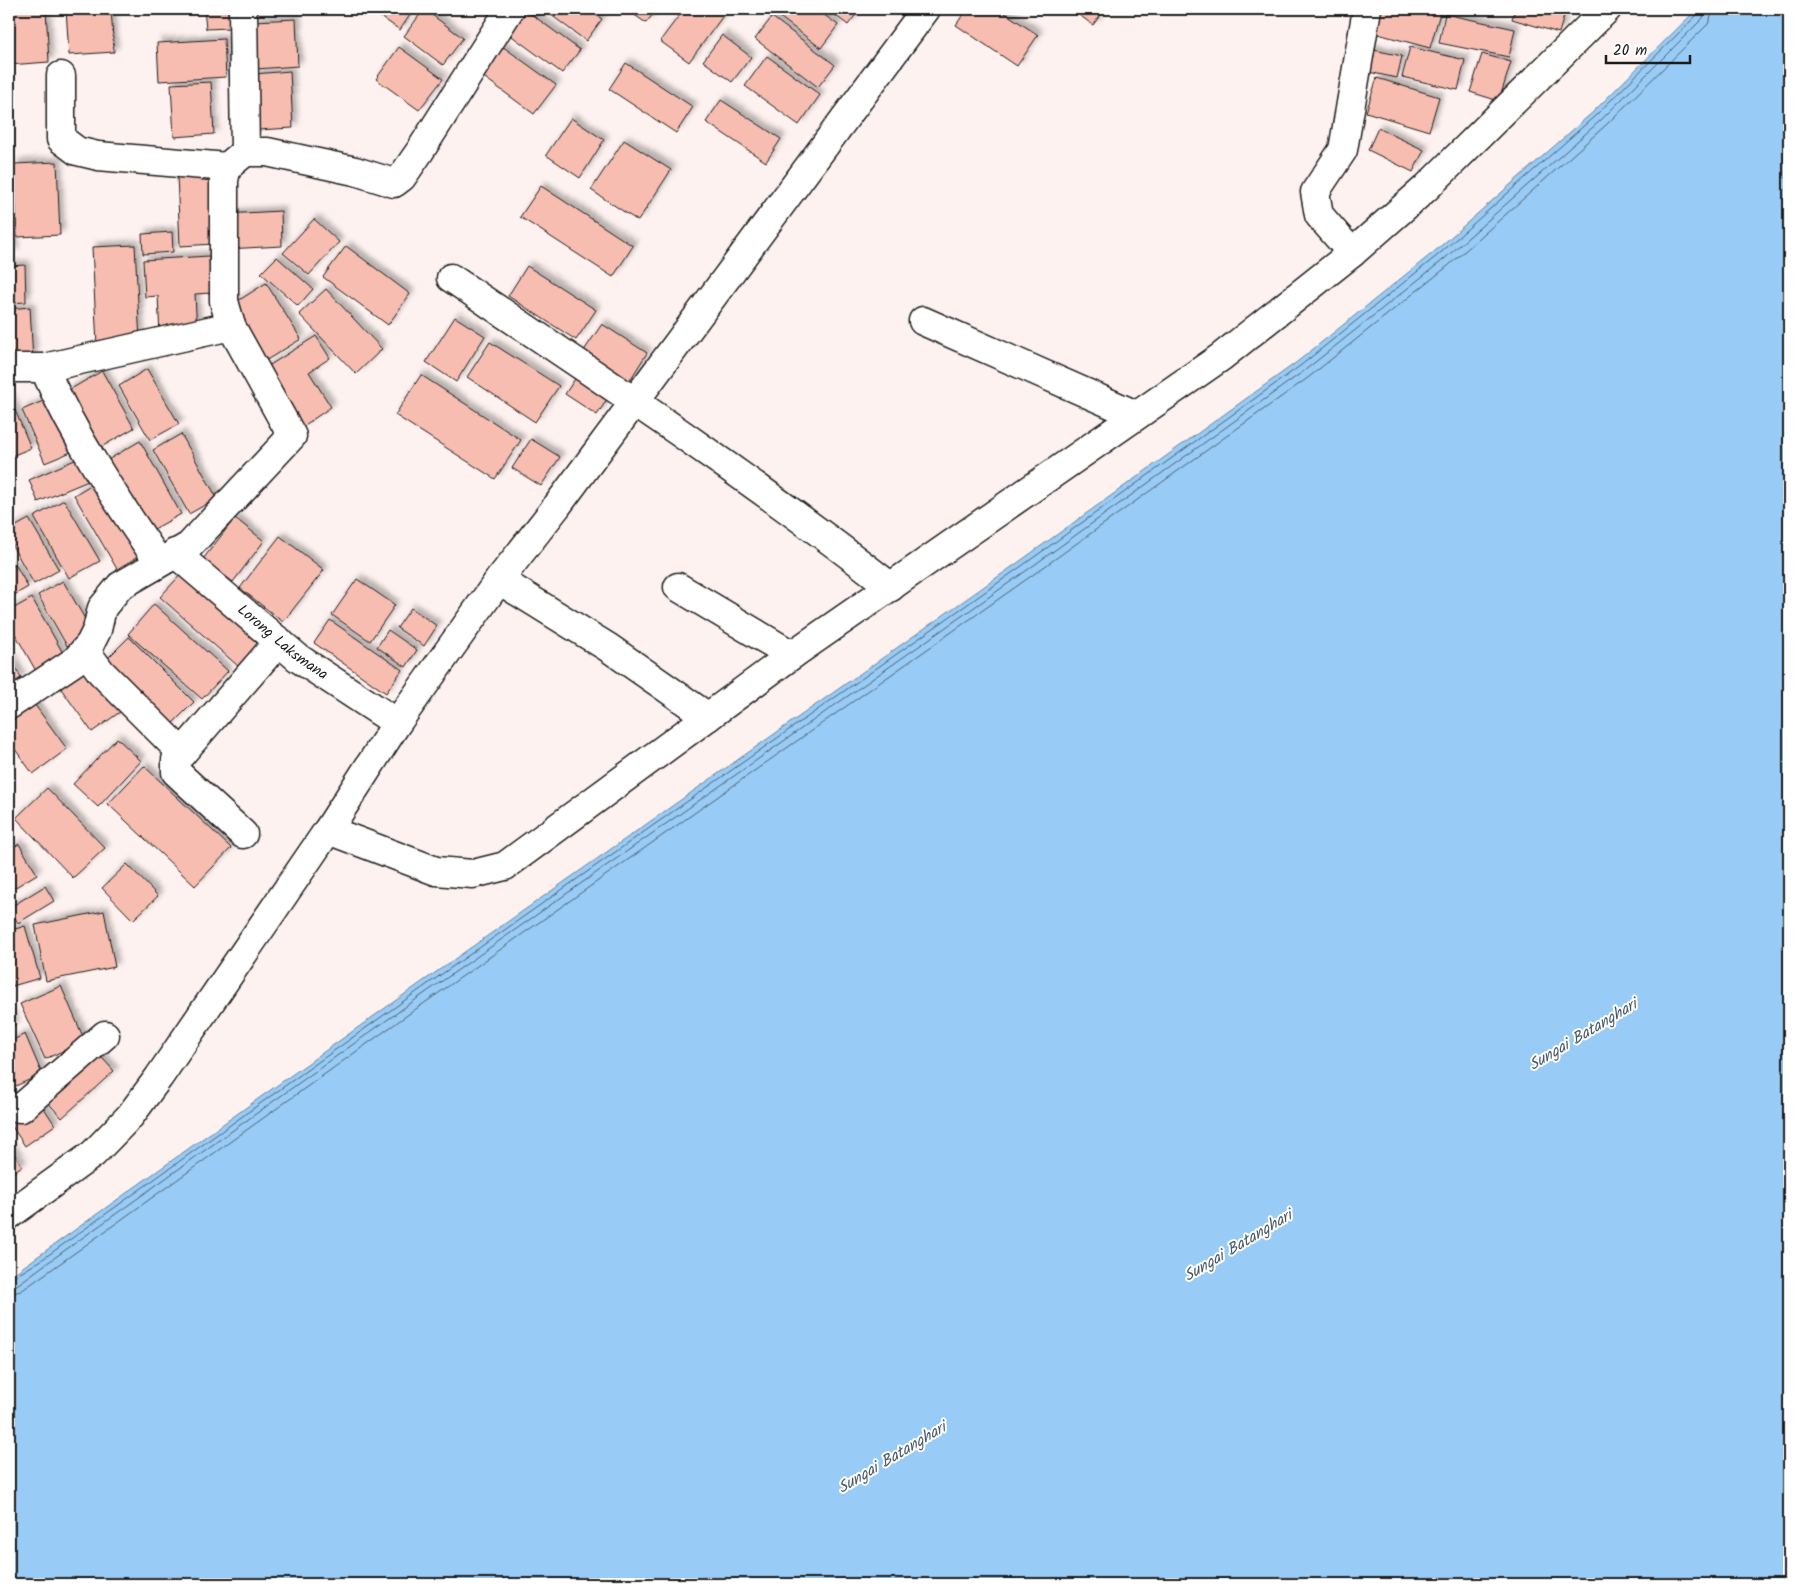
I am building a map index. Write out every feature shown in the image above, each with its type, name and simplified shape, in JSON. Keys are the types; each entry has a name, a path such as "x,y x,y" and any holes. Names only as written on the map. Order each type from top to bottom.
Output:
{"street":[{"path":"9,705 75,661 85,650 97,630 102,608 120,586 190,546 292,436 231,326 224,301 224,180 236,160 244,9"},
{"path":"60,76 61,139 77,152 98,156 236,160 267,152 355,171 394,183 402,177 420,151 510,9"},
{"path":"9,1215 93,1154 130,1116 159,1077 328,830 397,723 499,580 635,401 926,9"},
{"path":"1352,252 1319,215 1315,192 1343,150 1368,9"},
{"path":"328,830 436,871 473,874 505,866 792,655 1136,414 1221,357 1352,252 1426,188 1607,9"},
{"path":"452,278 635,401 824,535 891,587"},
{"path":"923,321 1136,414"},
{"path":"9,368 44,368 231,326"},
{"name":"Lorong Laksmana","path":"44,368 62,411 83,446 167,558 279,641 298,658 397,723"},
{"path":"499,580 609,648 708,717"},
{"path":"678,587 792,655"},
{"path":"243,834 176,772 176,760 279,641"},
{"path":"85,650 101,672 182,754"},
{"path":"9,1107 21,1108 105,1035"}],"water":[{"name":"Sungai Batanghari","path":"1697,9 1789,9 1789,1584 9,1584 9,1277 395,1001 1016,564 1297,362 1435,251 1593,112"}],"building":[{"path":"9,9 46,9 49,62 9,65"},
{"path":"66,9 111,9 114,52 69,55"},
{"path":"204,9 228,9 229,28 206,29"},
{"path":"382,9 414,9 400,30 378,15"},
{"path":"424,9 463,38 443,65 404,36"},
{"path":"543,9 587,9 602,19 586,41"},
{"path":"626,9 657,9 646,23"},
{"path":"684,9 728,9 689,62 660,41"},
{"path":"769,9 816,9 838,25 821,48"},
{"path":"827,9 860,9 848,25"},
{"path":"967,9 999,9 1038,35 1017,66 956,25"},
{"path":"1071,9 1105,9 1093,25"},
{"path":"1381,9 1423,9 1440,13 1430,48 1374,33"},
{"path":"1515,9 1566,9 1559,33 1512,19"},
{"path":"527,11 580,50 562,73 509,34"},
{"path":"1445,14 1515,29 1509,57 1439,43"},
{"path":"772,17 835,65 818,87 755,39"},
{"path":"296,19 298,66 256,69 254,21"},
{"path":"722,35 751,57 732,82 703,61"},
{"path":"224,39 226,77 159,81 157,43"},
{"path":"502,46 556,85 534,114 481,75"},
{"path":"399,47 443,79 419,110 376,79"},
{"path":"1410,47 1465,60 1458,90 1402,77"},
{"path":"1369,49 1402,56 1397,78 1364,71"},
{"path":"1482,54 1511,62 1499,101 1470,92"},
{"path":"767,56 820,95 799,125 745,86"},
{"path":"626,63 693,107 676,133 609,89"},
{"path":"290,71 293,128 257,130 254,74"},
{"path":"1377,78 1439,97 1429,131 1366,112"},
{"path":"211,82 214,134 174,137 171,84"},
{"path":"721,100 781,139 766,162 706,122"},
{"path":"571,118 604,140 580,178 546,155"},
{"path":"1378,128 1424,150 1413,172 1368,150"},
{"path":"624,140 671,170 638,221 591,190"},
{"path":"57,162 60,235 17,237 14,164"},
{"path":"210,172 214,244 180,246 177,174"},
{"path":"541,186 633,246 613,277 520,217"},
{"path":"281,211 282,246 227,249 225,214"},
{"path":"314,219 339,242 309,275 283,253"},
{"path":"9,226 12,226 14,253 9,253"},
{"path":"172,232 173,252 143,254 142,234"},
{"path":"135,245 140,342 97,345 92,247"},
{"path":"346,246 410,294 388,325 323,277"},
{"path":"209,256 211,293 195,294 197,333 160,335 158,296 145,297 143,260"},
{"path":"277,257 313,289 298,306 261,273"},
{"path":"25,265 26,302 9,303 9,266"},
{"path":"527,266 596,310 576,340 508,296"},
{"path":"266,283 301,339 265,361 230,306"},
{"path":"326,289 382,349 356,374 299,314"},
{"path":"30,307 33,361 9,362 9,309"},
{"path":"455,317 485,336 456,382 426,362"},
{"path":"602,324 647,353 625,388 579,358"},
{"path":"316,336 330,358 309,372 331,407 299,429 262,370"},
{"path":"490,342 559,386 535,422 467,377"},
{"path":"147,369 179,424 150,440 119,386"},
{"path":"102,371 134,428 96,450 64,393"},
{"path":"579,373 611,393 597,415 565,394"},
{"path":"421,375 521,440 495,479 395,415"},
{"path":"9,396 31,448 9,457"},
{"path":"48,399 71,452 45,463 22,410"},
{"path":"181,434 217,498 189,514 153,450"},
{"path":"531,439 560,457 541,486 512,468"},
{"path":"140,441 181,514 147,533 106,461"},
{"path":"84,456 93,479 38,502 29,480"},
{"path":"99,480 142,554 117,569 74,495"},
{"path":"64,500 100,561 69,578 34,517"},
{"path":"235,518 264,541 233,582 203,559"},
{"path":"29,519 59,570 34,584 9,540 9,530"},
{"path":"280,536 324,570 283,622 240,588"},
{"path":"15,564 28,587 9,598 9,567"},
{"path":"185,570 263,639 238,666 160,597"},
{"path":"357,579 395,605 370,641 332,615"},
{"path":"63,581 92,631 67,646 38,595"},
{"path":"32,598 64,655 36,671 9,623 9,611"},
{"path":"154,604 228,671 202,699 128,634"},
{"path":"411,608 437,626 424,646 397,628"},
{"path":"330,620 402,670 386,693 314,643"},
{"path":"388,630 417,650 406,667 377,647"},
{"path":"129,637 194,702 165,731 100,666"},
{"path":"9,655 21,678 9,685"},
{"path":"91,663 124,709 92,732 59,686"},
{"path":"32,701 67,749 33,774 9,741 9,718"},
{"path":"117,738 141,761 98,807 73,784"},
{"path":"144,766 231,848 195,886 108,804"},
{"path":"47,788 105,848 73,878 16,818"},
{"path":"19,844 37,874 9,891 9,850"},
{"path":"127,864 158,896 133,920 102,888"},
{"path":"45,886 54,901 18,923 9,908"},
{"path":"104,911 115,967 46,981 35,925"},
{"path":"25,926 40,978 9,987 9,931"},
{"path":"61,986 85,1041 45,1059 20,1004"},
{"path":"9,1012 15,1025 9,1028"},
{"path":"25,1034 42,1074 9,1089 9,1042"},
{"path":"93,1048 114,1071 62,1118 41,1095"},
{"path":"38,1099 55,1125 25,1146 9,1122 9,1119"},
{"path":"9,1146 22,1166 9,1175"}]}
